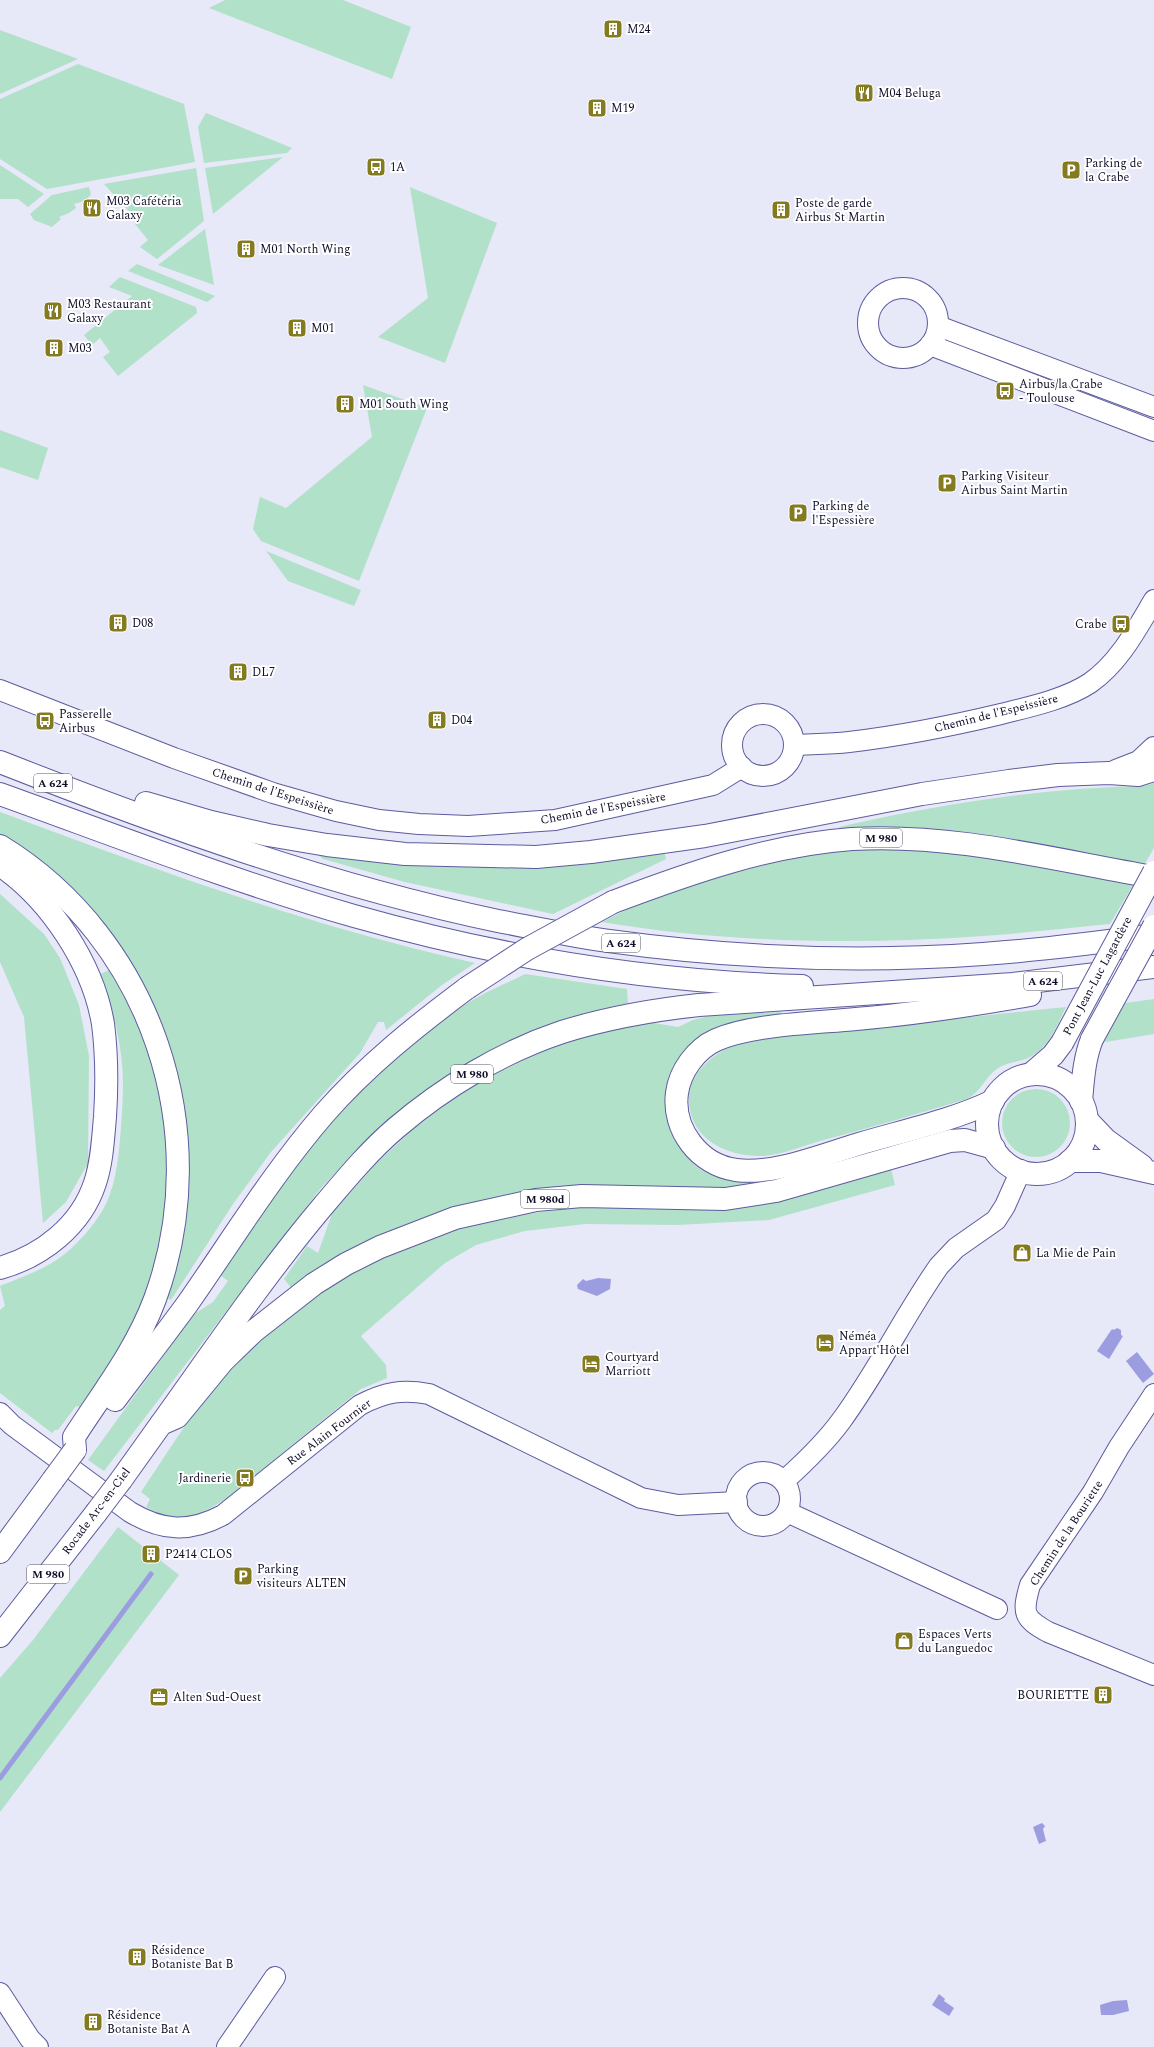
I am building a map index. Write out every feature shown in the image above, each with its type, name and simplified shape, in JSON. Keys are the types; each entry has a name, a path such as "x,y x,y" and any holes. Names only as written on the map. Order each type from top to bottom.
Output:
{"main road":[{"path":"1109,773 1135,764 1154,748"},
{"path":"0,761 211,822 327,845 405,854 536,857 590,852 705,836 881,801 1009,781 1058,775 1109,773 1138,775 1154,770"},
{"name":"A 624","path":"0,761 106,804 312,873 438,908 563,934 607,941 728,954 790,957 877,958 982,954 1075,946 1154,936"},
{"name":"A 624","path":"0,794 282,893 354,916 436,937 555,961 656,975 780,985 932,989 1013,984 1154,967"},
{"name":"M 980","path":"0,1552 75,1450 152,1352 277,1172 324,1114 377,1060 420,1023 467,988 527,949 613,902 672,874 721,854 881,801"},
{"name":"M 980","path":"613,902 749,857 828,841 852,839 922,840 970,844 1056,858 1154,877"},
{"name":"M 980","path":"0,846 34,870 58,890 110,951 128,978 153,1031 165,1069 174,1109 178,1148 178,1180 172,1237 164,1270 143,1327 126,1358 74,1437 75,1450"},
{"path":"0,865 49,909 72,945 84,968 102,1022 106,1058 103,1146 99,1171 91,1195 85,1207 68,1228 49,1245 11,1265 0,1268"},
{"name":"Pont Jean-Luc Lagardère","path":"1032,1074 1053,1055 1062,1043 1154,872"},
{"path":"1152,1172 1106,1140 1084,1110 1070,1086 1061,1080 1042,1074 1032,1074 1012,1081 1001,1089 993,1101 987,1121 988,1135 994,1148 1005,1162 1021,1170 1038,1173 1046,1172 1055,1170 1070,1161 1083,1142 1084,1110 1084,1068 1088,1050 1092,1039 1154,926"},
{"path":"993,1101 959,1115 785,1165 747,1170 735,1170 712,1162 697,1151 684,1134 676,1106 679,1085 686,1067 716,1040 736,1034 1004,1000 1154,971"},
{"name":"M 980","path":"161,1424 279,1260 341,1185 395,1128 420,1109 474,1073 507,1055 561,1032 604,1020 634,1014 699,1005 932,989"},
{"name":"M 980d","path":"161,1424 177,1418 223,1361 254,1331 314,1284 346,1264 380,1247 455,1218 536,1200 582,1196 694,1199 749,1196 776,1191 950,1142 964,1140 994,1148"},
{"path":"1070,1161 1101,1161 1152,1172"},
{"name":"Rocade Arc-en-Ciel","path":"0,1636 96,1513 161,1424"}],"street":[{"path":"895,288 908,288 921,292 931,301 937,313 938,326 936,336 930,345 921,353 910,357 898,358 886,354 877,346 870,336 868,324 869,312 875,301 884,293 895,288"},
{"path":"938,326 1154,407"},
{"path":"930,345 1154,431"},
{"name":"Chemin de l'Espeissière","path":"794,745 848,742 936,729 1058,698 1090,683 1115,660 1131,639 1154,600"},
{"name":"Chemin de l'Espeissière","path":"0,690 174,758 273,793 336,811 379,820 419,824 468,826 555,820 713,785 742,767"},
{"path":"762,714 781,720 788,726 793,735 794,745 793,755 788,764 781,771 771,775 760,776 750,773 742,767 734,755 733,741 735,732 741,724 753,716 762,714"},
{"path":"784,1481 814,1452 840,1423 859,1396 939,1266 956,1248 996,1220 1005,1206 1021,1170"},
{"name":"Rue Alain Fournier","path":"0,1413 12,1425 130,1512 147,1522 163,1526 182,1528 197,1526 223,1515 360,1406 378,1396 397,1392 413,1391 429,1394 641,1498 678,1505 736,1502"},
{"name":"Chemin de la Bouriette","path":"1154,1394 1119,1447 1093,1492 1030,1585 1025,1613 1032,1623 1048,1632 1154,1675"},
{"path":"755,1473 770,1473 784,1481 787,1486 790,1500 787,1512 780,1520 772,1524 758,1525 745,1518 739,1511 736,1502 737,1493 740,1484 747,1477 755,1473"},
{"path":"787,1512 998,1609"},
{"path":"227,2047 276,1977"},
{"path":"0,1993 30,2039 38,2047"}],"green space":[{"path":"225,0 343,0 411,27 392,79 209,8"},
{"path":"0,30 78,59 0,94"},
{"path":"78,64 184,104 195,162 47,189 0,159 0,99"},
{"path":"206,113 292,148 287,153 204,163 198,127"},
{"path":"283,157 213,214 205,168"},
{"path":"0,165 44,194 28,207 18,199 0,199"},
{"path":"196,168 204,221 157,259 140,247 148,240 135,224 136,219 104,184"},
{"path":"89,187 91,195 84,201 74,204 76,208 59,217 61,219 52,227 34,220 30,214 52,195"},
{"path":"410,187 497,223 445,363 378,337 428,298"},
{"path":"205,229 214,285 158,265"},
{"path":"137,264 215,296 207,302 128,271"},
{"path":"120,277 196,307 197,313 118,376 103,357 110,352 100,338 92,345 84,335 132,296 109,287"},
{"path":"363,385 427,408 359,581 261,541 253,529 260,497 286,508 372,437"},
{"path":"0,430 48,448 38,480 0,467"},
{"path":"266,551 361,590 354,606 288,581"},
{"path":"1154,783 1154,848 1144,865 1031,842 955,831 879,827 840,829 839,827 952,804 1028,794 1105,787 1144,786"},
{"path":"0,812 176,876 294,915 414,949 475,963 442,985 386,1030 384,1022 378,1022 360,1053 271,1152 233,1204 171,1300 164,1296 183,1219 142,986 0,837"},
{"path":"840,848 960,851 1134,883 1110,924 983,936 888,941 792,940 697,934 602,922 644,901 712,875"},
{"path":"664,851 666,859 553,914 405,882 323,859 317,854 439,865 503,867 572,862"},
{"path":"0,894 44,934 60,958 79,1005 89,1056 88,1163 66,1202 43,1223 24,1017 0,962"},
{"path":"111,969 142,1035 154,1068 163,1115 166,1144 166,1203 156,1260 148,1288 131,1328 111,1363 80,1407 76,1406 58,1430 55,1430 52,1433 0,1393 0,1310 5,1306 0,1286 26,1276 59,1259 83,1237 102,1211 110,1195 118,1156 122,1116 123,1084 123,1070 119,1042 113,1014 99,975"},
{"path":"525,974 627,989 628,1006 421,1095 384,1124 320,1189 104,1471 88,1460 194,1314 213,1302 228,1281 220,1275 280,1187 340,1113 385,1068 434,1027 476,998"},
{"path":"1154,999 1154,1034 1099,1043 1118,1004"},
{"path":"1066,1007 1051,1037 1034,1055 1000,1067 989,1076 972,1096 967,1099 894,1121 784,1152 763,1156 750,1156 724,1149 713,1143 703,1135 696,1125 691,1113 689,1099 690,1091 692,1083 700,1069 719,1053 736,1045 778,1038"},
{"path":"781,1012 782,1017 722,1025 704,1033 689,1045 678,1059 670,1074 666,1090 665,1107 669,1124 676,1141 694,1164 703,1171 716,1177 752,1182 752,1185 718,1189 558,1188 514,1193 467,1204 429,1217 292,1289 284,1279 307,1246 318,1253 332,1214 375,1165 412,1130 453,1099 490,1076 557,1045 597,1033 648,1022 678,1027 693,1020 709,1016"},
{"path":"1036,1089 1049,1092 1060,1099 1067,1110 1070,1123 1067,1136 1060,1147 1049,1154 1036,1157 1023,1154 1012,1147 1005,1136 1002,1123 1005,1110 1012,1099 1023,1092"},
{"path":"891,1169 895,1185 769,1220 677,1225 585,1224 525,1231 476,1245 445,1263 361,1336 386,1365 387,1378 361,1389 227,1498 207,1510 192,1516 177,1519 166,1517 146,1507 150,1499 141,1492 180,1433 205,1399 244,1356 285,1318 329,1287 376,1261 425,1240 477,1224 531,1213 610,1206 718,1208 761,1205"},
{"path":"118,1527 179,1575 0,1812 0,1678 33,1640"}],"water":[{"path":"598,1278 611,1279 610,1289 597,1296 578,1289 577,1285 583,1279 586,1281"},
{"path":"1117,1328 1121,1330 1121,1335 1123,1336 1109,1359 1097,1351 1112,1329 1114,1330"},
{"path":"1137,1352 1154,1374 1143,1383 1126,1361"},
{"path":"1042,1823 1045,1826 1043,1829 1046,1841 1039,1844 1033,1827"},
{"path":"939,1994 945,1999 944,2001 954,2008 949,2016 932,2005"},
{"path":"1127,2000 1129,2011 1113,2015 1101,2015 1100,2005 1113,2001"}],"waterway":[{"path":"0,1778 151,1574"}],"place":[{"name":"M24","path":"613,29"},
{"name":"M04 Beluga","path":"864,93"},
{"name":"M19","path":"597,108"},
{"name":"1A","path":"376,167"},
{"name":"Parking de la Crabe","path":"1071,170"},
{"name":"M03 Cafétéria Galaxy","path":"92,208"},
{"name":"Poste de garde Airbus St Martin","path":"781,210"},
{"name":"M01 North Wing","path":"246,249"},
{"name":"M03 Restaurant Galaxy","path":"53,311"},
{"name":"M01","path":"297,328"},
{"name":"M03","path":"54,348"},
{"name":"Airbus/la Crabe - Toulouse","path":"1005,391"},
{"name":"M01 South Wing","path":"345,404"},
{"name":"Parking Visiteur Airbus Saint Martin","path":"947,483"},
{"name":"Parking de l'Espessière","path":"798,513"},
{"name":"D08","path":"118,623"},
{"name":"Crabe","path":"1121,624"},
{"name":"DL7","path":"238,672"},
{"name":"D04","path":"437,720"},
{"name":"Passerelle Airbus","path":"45,721"},
{"name":"La Mie de Pain","path":"1022,1253"},
{"name":"Néméa Appart'Hôtel","path":"825,1343"},
{"name":"Courtyard Marriott","path":"591,1364"},
{"name":"Jardinerie","path":"245,1478"},
{"name":"P2414 CLOS","path":"151,1554"},
{"name":"Parking visiteurs ALTEN","path":"243,1576"},
{"name":"Espaces Verts du Languedoc","path":"904,1641"},
{"name":"BOURIETTE","path":"1103,1695"},
{"name":"Alten Sud-Ouest","path":"159,1697"},
{"name":"Résidence Botaniste Bat B","path":"137,1957"},
{"name":"Résidence Botaniste Bat A","path":"93,2022"}]}
